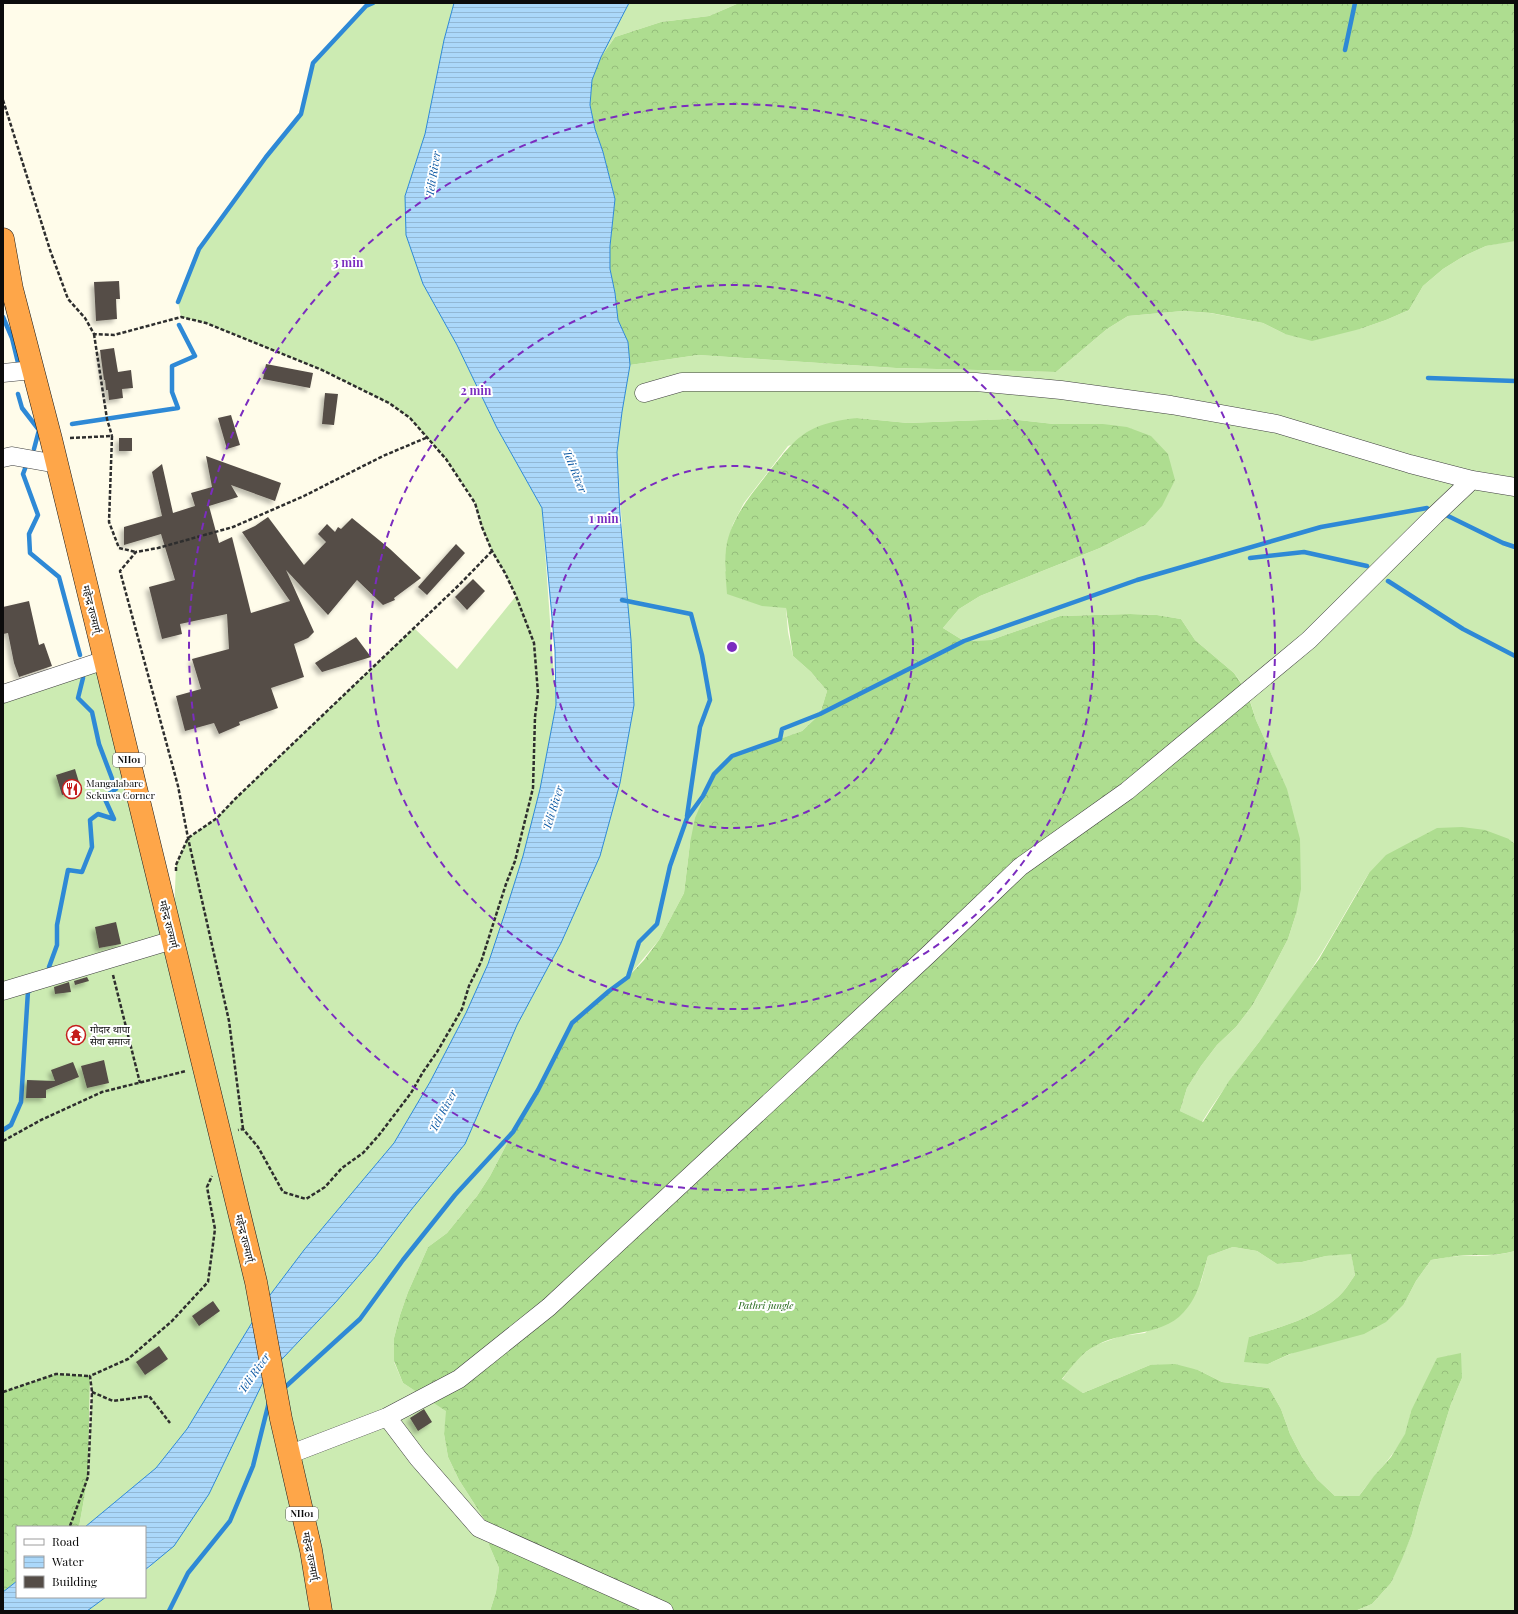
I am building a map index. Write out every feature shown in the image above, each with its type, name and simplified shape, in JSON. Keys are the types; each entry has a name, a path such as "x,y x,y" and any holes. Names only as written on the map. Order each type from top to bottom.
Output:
{"highway":[{"name":"महेन्द्र राज्मार्ग्","path":"3,239 8,290 34,370 58,464 256,1282 288,1455 311,1550 321,1611"}],"street":[{"path":"3,374 34,370"},
{"path":"644,393 682,382 976,382 1061,390 1171,404 1277,424 1410,464 1472,480 1515,487"},
{"path":"3,458 12,456 58,464"},
{"path":"288,1455 387,1417 459,1378 550,1307 1020,867 1127,791 1309,640 1472,480"},
{"path":"3,694 105,660"},
{"path":"3,991 173,940"},
{"path":"387,1417 418,1458 479,1528 664,1611"}],"path":[{"path":"3,100 50,250 68,299 85,318 94,334 107,419 112,436 110,522 119,548 136,552 158,548 233,527 304,496 383,456 428,437"},
{"path":"94,334 114,335 181,317 206,323 322,370 389,403 410,418 428,437 446,459 475,502 482,527 492,551 516,596 534,643 538,693 535,717 533,788 515,861 481,962 469,986 462,1008 438,1052 423,1072 411,1094 363,1153 342,1168 325,1187 306,1199 282,1192 258,1147 243,1129 229,1021 188,838 178,786 120,571 136,552"},
{"path":"51,439 112,436"},
{"path":"176,872 176,865 188,838 217,818 235,799 459,585 492,551"},
{"path":"109,959 140,1083"},
{"path":"3,1141 41,1120 102,1092 203,1065"},
{"path":"220,1135 243,1129"},
{"path":"3,1392 56,1374 90,1376 128,1359 172,1321 208,1282 215,1230 208,1187 213,1174"},
{"path":"70,1526 88,1477 92,1392 90,1376"},
{"path":"92,1392 113,1401 149,1396 170,1423"}],"green space":[{"path":"367,3 454,3 444,40 425,134 405,196 423,284 457,345 497,428 542,508 556,705 540,789 523,856 488,964 466,1013 430,1082 394,1143 304,1250 264,1303 187,1429 156,1468 86,1526 79,1526 88,1477 92,1392 90,1376 56,1374 3,1392 3,694 105,660 173,938 176,865 188,838 217,818 414,628 457,669 516,596 492,551 482,527 475,502 446,459 410,418 389,403 322,370 206,323 181,317 178,302 199,249 266,157 301,114 313,63"},
{"path":"629,3 739,3 709,16 661,22 615,37 601,57"},
{"path":"739,3 1515,3 1515,241 1486,246 1464,256 1443,269 1423,286 1409,310 1360,329 1312,341 1285,334 1263,323 1211,313 1183,311 1128,316 1107,329 1056,372 896,368 698,355 630,365 628,342 618,320 615,293 610,269 610,246 615,199 603,152 595,129 590,105 592,80 601,57 615,37 661,22 709,16"},
{"path":"1515,241 1515,844 1509,839 1369,873 1305,979 1227,1085 1202,1122 1180,1111 1187,1088 1201,1066 1217,1045 1236,1027 1252,1006 1288,939 1296,914 1276,765 1256,720 1247,691 1234,673 1195,640 1181,619 1157,615 1130,614 1060,616 991,640 964,641 943,628 959,609 980,596 1100,548 1145,525 1103,424 1054,424 1008,419 908,423 857,418 788,446 744,503 733,524 726,548 725,571 786,608 788,632 793,656 811,672 827,691 820,714 802,731 780,739 690,843 684,893 659,940 628,977 609,991 572,1023 538,1090 513,1132 490,1176 477,1196 447,1233 428,1247 408,1292 394,1338 394,1362 403,1383 447,1411 444,1434 448,1457 459,1480 486,1522 489,1545 499,1568 496,1592 490,1611 87,1611 105,1598 146,1598 146,1570 149,1568 209,1494 266,1376 335,1303 375,1257 411,1210 517,1025 561,943 600,856 620,783 634,705 617,452 630,365 698,355 896,368 1056,372 1107,329 1128,316 1183,311 1210,313 1263,323 1285,334 1360,329 1409,310 1423,286 1443,269 1464,256 1486,246"},
{"name":"Pathri jungle","path":"857,418 908,423 1008,419 1054,424 1103,424 1127,427 1151,436 1168,454 1175,480 1162,506 1145,525 1100,548 980,596 959,609 943,628 964,641 991,640 1060,616 1130,614 1157,615 1181,619 1195,640 1234,673 1247,692 1256,720 1287,789 1300,839 1301,889 1296,914 1288,939 1265,983 1252,1006 1236,1027 1217,1045 1201,1066 1187,1088 1180,1111 1203,1122 1229,1081 1319,959 1369,873 1386,855 1437,828 1462,827 1485,830 1509,839 1515,844 1515,1251 1493,1255 1456,1256 1431,1260 1416,1281 1404,1304 1386,1322 1364,1334 1290,1354 1268,1364 1244,1362 1249,1337 1296,1322 1318,1311 1338,1297 1355,1275 1351,1254 1326,1256 1302,1262 1277,1264 1257,1251 1233,1247 1208,1256 1195,1296 1179,1317 1169,1324 1145,1332 1108,1340 1091,1348 1073,1365 1062,1379 1083,1393 1150,1365 1175,1364 1198,1370 1222,1382 1269,1388 1281,1409 1290,1434 1302,1457 1317,1479 1335,1496 1359,1496 1391,1457 1405,1434 1411,1411 1437,1358 1461,1353 1462,1378 1451,1404 1412,1534 1391,1583 1372,1604 1355,1611 490,1611 496,1592 499,1568 489,1545 486,1522 459,1480 448,1457 444,1434 446,1411 403,1383 394,1361 394,1338 400,1315 408,1292 428,1247 447,1233 477,1196 490,1176 513,1132 538,1090 572,1023 609,991 628,977 644,960 659,940 684,893 690,843 695,818 714,774 732,756 802,731 820,714 827,691 811,672 793,656 786,608 762,606 727,594 725,566 726,548 732,526 743,506 791,445 801,436 819,426"},
{"path":"1233,1247 1257,1251 1277,1264 1302,1262 1326,1256 1351,1253 1355,1275 1338,1297 1318,1311 1296,1322 1249,1337 1268,1364 1404,1304 1416,1281 1431,1260 1456,1256 1494,1255 1515,1251 1515,1611 1355,1611 1372,1604 1391,1583 1412,1534 1451,1404 1462,1378 1411,1411 1405,1435 1389,1459 1359,1496 1335,1496 1317,1479 1302,1457 1290,1434 1281,1409 1269,1388 1222,1382 1198,1370 1150,1365 1083,1393 1062,1380 1076,1359 1096,1345 1121,1336 1145,1333 1201,1282 1208,1256"},
{"path":"56,1374 90,1376 88,1477 79,1526 16,1526 16,1582 3,1592 3,1392"}],"water":[{"name":"Teli River","path":"454,3 629,3 601,57 592,80 590,105 595,129 603,152 615,199 610,246 610,269 615,293 618,320 628,342 630,365 617,452 620,515 631,640 634,705 620,783 600,856 561,943 517,1025 465,1144 375,1257 335,1303 266,1376 209,1494 174,1546 146,1569 146,1526 86,1526 156,1468 187,1429 264,1303 304,1250 394,1143 430,1082 466,1013 488,964 523,856 540,789 556,705 555,650 542,508 497,428 457,345 423,284 406,235 405,196 425,134 444,40"},
{"path":"16,1582 16,1598 105,1598 87,1611 3,1611 3,1592"}],"building":[{"path":"119,281 120,299 116,299 117,319 96,321 94,282"},
{"path":"114,348 118,372 131,370 133,388 122,389 123,398 109,400 108,390 106,390 104,380 100,350"},
{"path":"266,364 313,373 310,388 263,379"},
{"path":"325,393 338,394 334,425 322,424"},
{"path":"231,415 240,445 227,449 218,418"},
{"path":"119,438 132,438 132,451 119,451"},
{"path":"206,456 281,483 275,501 231,485 238,497 209,506 219,543 232,537 251,613 290,601 242,532 255,526 268,517 304,565 326,542 318,534 327,524 335,532 338,527 341,529 352,518 390,549 421,578 394,598 395,600 383,605 357,580 328,615 286,570 314,632 308,638 294,644 304,677 271,688 278,708 239,722 240,725 219,734 214,723 185,731 176,696 201,689 192,659 229,649 227,614 180,624 182,634 162,639 149,587 175,580 161,534 124,545 124,527 162,516 152,472 162,464 173,513 195,506 191,493 212,487"},
{"path":"456,544 465,553 427,595 418,587"},
{"path":"473,579 485,591 467,610 455,597"},
{"path":"29,601 39,645 44,643 52,666 19,677 14,663 8,633 3,634 3,607"},
{"path":"356,637 371,657 322,672 315,663"},
{"path":"75,769 81,789 62,795 56,775"},
{"path":"116,922 121,944 99,948 95,927"},
{"path":"87,977 89,981 75,985 74,981"},
{"path":"69,982 71,992 55,994 54,987"},
{"path":"104,1060 109,1083 87,1088 81,1066"},
{"path":"73,1062 79,1077 46,1090 46,1098 26,1098 27,1080 55,1081 51,1070"},
{"path":"213,1301 220,1311 199,1326 192,1316"},
{"path":"159,1346 168,1359 145,1375 136,1362"},
{"path":"424,1409 432,1422 418,1431 410,1418"}],"waterway":[{"path":"178,302 199,249 266,157 301,114 313,63 366,6 373,3"},
{"path":"1345,50 1355,3"},
{"path":"3,317 12,338 19,367"},
{"path":"72,424 178,408 172,392 172,366 195,356 179,325"},
{"path":"1428,378 1515,381"},
{"path":"18,394 22,408 39,430 34,449"},
{"path":"26,466 23,474 38,515 29,534 30,553 59,577 80,655"},
{"path":"283,1389 360,1319 403,1260 455,1195 513,1132 538,1090 572,1023 609,991 628,977 639,942 657,924 670,866 687,818 703,796 714,774 732,756 780,739 782,729 820,714 964,641 1137,580 1321,527 1427,508"},
{"path":"1446,515 1503,543 1515,547"},
{"path":"1250,558 1304,552 1367,566"},
{"path":"1388,581 1463,629 1515,656"},
{"path":"622,600 691,614 702,655 710,700 700,727 687,816"},
{"path":"49,967 57,945 57,925 68,870 82,872 92,847 90,820 98,814 114,819 104,797 116,789 99,744 92,712 78,698 83,678"},
{"path":"3,1130 11,1125 21,1102 28,991 31,990"},
{"path":"169,1611 188,1573 230,1521 253,1466 269,1402"}],"place":[{"name":"Mangalabare Sekuwa Corner","path":"72,789"},
{"name":"गोदार थापा सेवा समाज","path":"76,1035"}]}
